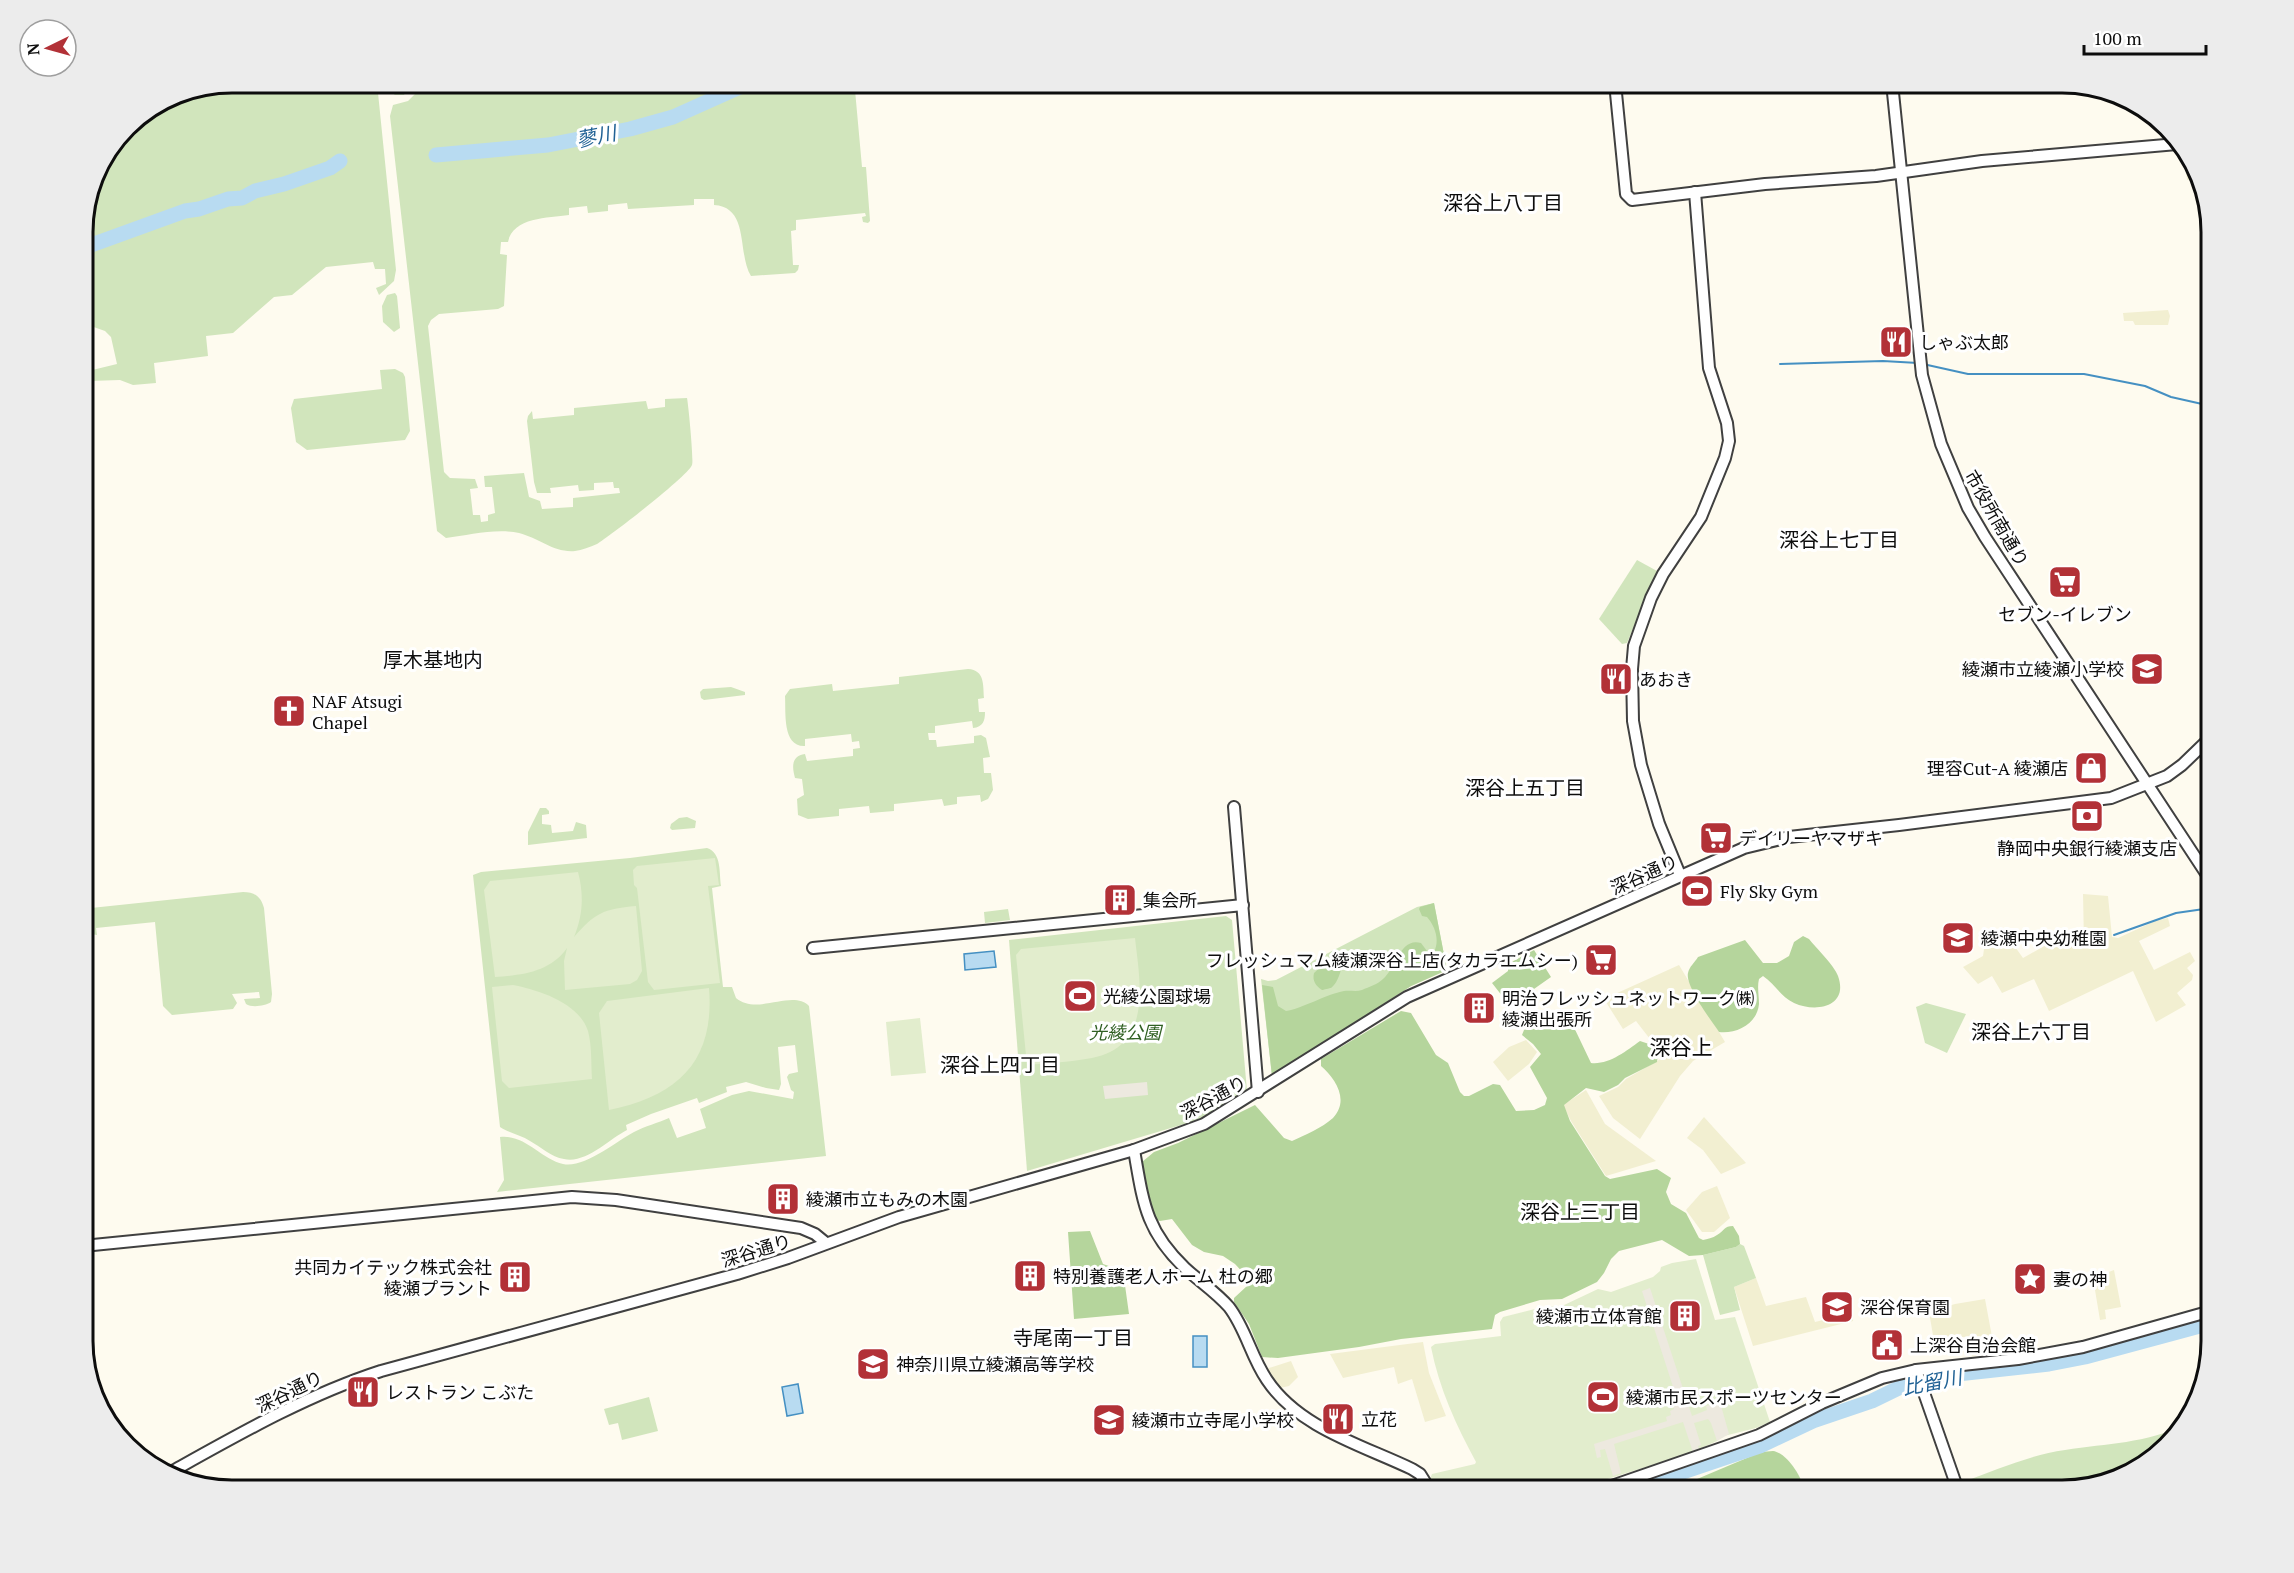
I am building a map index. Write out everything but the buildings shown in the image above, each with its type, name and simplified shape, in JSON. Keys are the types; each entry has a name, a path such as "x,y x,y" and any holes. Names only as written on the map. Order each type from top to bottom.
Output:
{"street":[{"path":"1616,93 1626,194 1632,200 1900,172 1982,161 2170,145"},
{"name":"市役所南通り","path":"1893,93 1918,353 1941,444 1968,508 1985,537 2201,865"},
{"path":"1680,875 1659,824 1641,765 1633,721 1632,669 1634,646 1651,598 1663,574 1701,517 1725,458 1729,441 1727,423 1709,368 1695,192"},
{"name":"深谷通り","path":"177,1469 281,1413 349,1382 381,1371 737,1274 938,1205 1134,1150 1204,1124 1407,997 1744,848 1790,837 2111,798 2167,776 2201,747"},
{"path":"1234,807 1258,1092"},
{"path":"813,948 1243,905"},
{"path":"1134,1150 1143,1200 1153,1229 1168,1250 1228,1307 1242,1328 1261,1372 1276,1393 1286,1403 1318,1425 1420,1474 1424,1480"},
{"path":"93,1245 572,1197 616,1200 801,1228 815,1234 826,1243"},
{"path":"1632,1480 1758,1436 1862,1385 1917,1372 2019,1359 2071,1349 2201,1314"},
{"path":"1917,1372 1954,1480"}],"shaded area":[{"path":"2186,168 2191,180 2187,180"},
{"path":"2168,310 2170,316 2168,325 2135,325 2133,321 2124,321 2123,313"},
{"path":"2083,894 2108,896 2112,937 2118,938 2155,921 2168,918 2170,926 2139,941 2154,970 2190,952 2195,961 2187,968 2193,975 2192,980 2177,993 2186,1005 2156,1022 2133,971 2049,1011 2034,979 2002,993 1992,976 1978,984 1963,967 1983,956 1986,936 1996,931 2013,944 2023,958 2071,931 2079,944 2084,942"},
{"path":"1679,965 1725,1042 1693,1061 1680,1076 1640,1139 1613,1118 1599,1096 1618,1087 1626,1079 1664,1057 1636,1021 1623,1029 1604,999"},
{"path":"1526,1040 1537,1052 1529,1064 1508,1081 1493,1062 1509,1047"},
{"path":"1147,1082 1148,1095 1105,1099 1103,1086"},
{"path":"1586,1090 1605,1124 1656,1161 1606,1176 1563,1105"},
{"path":"1704,1117 1746,1163 1721,1174 1703,1150 1687,1138"},
{"path":"1717,1186 1730,1218 1714,1232 1702,1232 1686,1210 1702,1192"},
{"path":"2114,1270 2121,1307 2105,1310 2106,1319 2100,1320 2093,1278"},
{"path":"1756,1278 1766,1306 1806,1297 1815,1322 1852,1313 1853,1321 1753,1346 1734,1287"},
{"path":"1650,1288 1692,1416 1707,1410 1706,1406 1720,1402 1729,1434 1717,1441 1708,1419 1694,1423 1701,1445 1698,1446 1700,1450 1693,1452 1683,1422 1614,1444 1621,1473 1613,1476 1605,1449 1600,1450 1601,1457 1597,1458 1594,1444 1667,1421 1666,1417 1671,1415 1670,1411 1674,1409 1673,1404 1678,1402 1642,1291"},
{"path":"1985,1299 1995,1353 1972,1356 1967,1337 1962,1337 1961,1334 1956,1335 1957,1338 1934,1341 1929,1312 1955,1304"},
{"path":"1423,1342 1429,1373 1446,1416 1425,1422 1412,1379 1398,1384 1394,1367 1343,1378 1330,1354"},
{"path":"1291,1361 1298,1377 1289,1386 1280,1388 1266,1369"}],"green space":[{"path":"378,93 396,270 394,281 379,295 376,288 386,284 385,269 375,269 373,262 326,267 292,295 274,297 233,333 206,336 208,356 154,363 156,383 133,385 120,380 93,381 93,370 117,364 111,337 105,331 93,327 94,214 107,170 122,147 140,127 179,104 214,94"},
{"path":"416,93 855,93 862,167 866,167 870,221 863,222 862,217 866,216 865,213 796,220 796,230 791,231 793,265 799,265 795,273 751,276 744,256 738,223 733,214 725,208 714,205 714,199 694,199 694,205 628,209 627,203 608,205 608,211 588,213 587,206 569,208 569,215 524,223 511,234 508,242 501,242 500,254 507,255 504,306 498,309 439,314 431,320 428,326 444,472 450,478 475,479 478,488 470,489 473,515 480,515 481,522 488,521 488,515 495,513 492,487 485,487 484,476 524,473 529,497 540,501 542,509 573,507 573,498 620,493 619,488 614,488 613,482 594,483 594,490 579,491 578,485 550,488 551,493 537,493 527,421 532,411 533,419 574,415 574,408 646,401 648,409 665,407 665,399 687,398 692,465 648,506 597,544 575,551 567,551 553,548 519,533 482,532 446,538 437,531 390,116 393,105 408,101"},
{"path":"395,293 400,328 394,332 383,322 382,306 387,295"},
{"path":"395,369 403,373 405,377 410,431 405,440 307,450 296,442 291,408 294,399 382,389 380,370"},
{"path":"1637,560 1657,571 1627,643 1622,644 1599,619"},
{"path":"968,669 978,672 982,679 984,698 978,699 979,712 985,712 983,723 973,728 972,721 935,726 935,733 928,733 929,740 936,740 937,747 974,743 974,736 981,735 986,738 990,757 983,758 984,773 991,773 993,790 988,799 981,802 980,795 957,797 957,804 944,806 942,799 894,804 894,811 870,813 869,806 839,809 839,816 808,819 798,815 797,799 804,795 802,779 795,778 794,774 793,766 797,757 805,754 807,761 853,756 853,749 860,748 859,741 852,742 851,734 805,739 805,746 792,741 787,728 785,711 785,696 790,689 832,684 833,691 899,684 899,677"},
{"path":"731,687 745,692 745,695 704,700 701,698 700,692 703,689"},
{"path":"540,808 546,808 549,811 549,814 542,815 542,824 551,825 552,833 573,831 576,822 586,825 587,838 528,845 528,832"},
{"path":"687,817 696,821 695,828 672,830 670,828 671,824 679,818"},
{"path":"707,848 715,854 720,870 721,886 712,888 723,987 732,987 736,998 744,1003 764,1004 793,1000 809,1006 826,1156 497,1192 504,1180 500,1137 517,1139 555,1161 571,1164 590,1158 634,1132 669,1118 677,1138 706,1128 700,1109 732,1095 749,1091 793,1099 794,1092 791,1090 787,1077 789,1074 798,1072 795,1045 778,1047 781,1084 779,1090 746,1082 726,1087 727,1092 699,1103 697,1098 626,1125 627,1130 581,1158 572,1160 555,1156 500,1127 473,875 481,872 630,858"},
{"path":"715,858 719,885 708,886 720,983 654,990 648,982 633,870 637,866"},
{"path":"578,872 582,905 574,937 588,922 600,914 636,906 642,971 637,980 630,984 565,990 564,961 567,948 553,962 535,971 495,977 484,890 490,881"},
{"path":"243,892 257,896 264,908 271,1002 255,1006 246,1004 244,999 260,998 259,992 232,994 237,1003 233,1009 172,1015 163,1006 155,922 96,928 97,935 93,934 93,908"},
{"path":"1434,903 1447,970 1411,986 1272,1076 1261,979 1276,980 1417,907"},
{"path":"1434,903 1447,970 1411,986 1272,1076 1262,985 1273,987 1278,1006 1286,1011 1337,993 1360,991 1373,985 1388,974 1403,949 1408,945 1414,942 1421,943 1427,951 1434,952 1437,938 1434,929 1419,909"},
{"path":"1008,909 1010,920 985,923 984,912"},
{"name":"光綾公園","path":"1226,916 1232,920 1247,1091 1215,1112 1191,1122 1027,1171 1009,940"},
{"path":"1803,936 1809,939 1838,976 1839,995 1835,1001 1820,1007 1794,1003 1763,976 1759,979 1759,1004 1754,1017 1739,1029 1719,1032 1699,1003 1688,979 1688,973 1698,957 1745,940 1763,963 1777,963 1789,956 1794,942"},
{"name":"光綾公園球場","path":"1135,938 1140,993 1134,1027 1125,1041 1112,1051 1092,1058 1027,1065 1016,955 1021,949"},
{"path":"1534,950 1551,977 1510,1006 1492,983 1508,971 1508,964"},
{"path":"1338,951 1343,951 1339,976 1331,988 1322,990 1315,983 1314,973"},
{"path":"513,985 557,999 567,1005 583,1021 588,1031 591,1049 592,1079 509,1088 502,1081 492,987"},
{"path":"709,988 706,1036 698,1055 687,1071 673,1084 655,1095 609,1110 599,1013 607,1001"},
{"path":"1926,1003 1966,1014 1947,1053 1925,1043 1916,1007"},
{"path":"1401,1011 1411,1013 1436,1055 1448,1063 1460,1092 1464,1096 1469,1096 1493,1084 1500,1085 1516,1111 1534,1110 1545,1105 1547,1098 1530,1067 1541,1054 1522,1035 1524,1030 1530,1026 1543,1027 1570,1019 1591,1063 1611,1060 1640,1041 1649,1044 1658,1054 1657,1062 1625,1078 1618,1085 1604,1092 1586,1088 1564,1105 1570,1121 1605,1176 1610,1179 1657,1169 1671,1178 1666,1192 1671,1204 1686,1213 1699,1238 1703,1240 1712,1238 1733,1226 1739,1236 1740,1244 1703,1255 1689,1256 1662,1240 1619,1251 1611,1259 1597,1282 1562,1299 1540,1300 1500,1312 1495,1315 1492,1329 1401,1339 1278,1358 1262,1357 1249,1324 1234,1302 1234,1298 1247,1286 1248,1278 1235,1264 1223,1256 1204,1252 1192,1245 1172,1219 1160,1221 1154,1219 1142,1162 1154,1152 1178,1143 1255,1105 1284,1138 1292,1141 1319,1128 1333,1118 1340,1104 1339,1090 1321,1066 1321,1059"},
{"path":"920,1018 926,1073 891,1076 886,1022"},
{"path":"1090,1231 1103,1264 1123,1271 1129,1314 1074,1319 1068,1232"},
{"path":"1740,1244 1744,1246 1756,1278 1734,1287 1740,1310 1720,1315 1703,1255"},
{"name":"綾瀬市民スポーツセンター","path":"1696,1259 1715,1320 1735,1317 1770,1422 1724,1436 1691,1453 1604,1480 1431,1480 1432,1474 1476,1462 1449,1406 1431,1347 1435,1344 1501,1336 1500,1322 1503,1317 1543,1307 1562,1306 1598,1289 1611,1292 1653,1277 1661,1267"},
{"path":"649,1397 658,1431 622,1440 618,1423 609,1425 604,1409"},
{"path":"2168,1432 2139,1457 2124,1466 2098,1475 2062,1480 1968,1480 2039,1455"},
{"path":"1773,1451 1783,1456 1793,1466 1800,1480 1695,1480 1761,1452"}],"water":[{"path":"994,951 996,967 965,970 964,954"},
{"path":"1193,1336 1207,1336 1207,1367 1193,1367"},
{"path":"798,1384 803,1413 787,1416 782,1387"}],"waterway":[{"name":"蓼川","path":"436,155 548,145 630,129 673,117 727,93"},
{"name":"蓼川","path":"93,244 185,211 199,209 228,199 242,198 255,191 284,184 330,168 340,161"},
{"path":"1780,364 1883,361 1918,363"},
{"path":"1923,364 1968,374 2084,374 2145,386 2171,397 2201,404"},
{"path":"2114,935 2176,913 2201,909"},
{"name":"比留川","path":"1660,1480 1760,1446 1813,1421 1872,1401 1911,1382 1939,1376 2049,1364 2085,1357 2201,1326"}],"place":[{"name":"しゃぶ太郎","path":"1896,342"},
{"name":"セブン-イレブン","path":"2065,582"},
{"name":"綾瀬市立綾瀬小学校","path":"2147,669"},
{"name":"あおき","path":"1616,679"},
{"name":"NAF Atsugi Chapel","path":"289,711"},
{"name":"理容Cut-A 綾瀬店","path":"2091,768"},
{"name":"静岡中央銀行綾瀬支店","path":"2087,816"},
{"name":"デイリーヤマザキ","path":"1716,838"},
{"name":"Fly Sky Gym","path":"1697,891"},
{"name":"集会所","path":"1120,900"},
{"name":"綾瀬中央幼稚園","path":"1958,938"},
{"name":"フレッシュマム綾瀬深谷上店(タカラエムシー)","path":"1601,960"},
{"name":"光綾公園球場","path":"1080,996"},
{"name":"明治フレッシュネットワーク㈱ 綾瀬出張所","path":"1479,1008"},
{"name":"綾瀬市立もみの木園","path":"783,1199"},
{"name":"特別養護老人ホーム 杜の郷","path":"1030,1276"},
{"name":"共同カイテック株式会社 綾瀬プラント","path":"515,1277"},
{"name":"妻の神","path":"2030,1279"},
{"name":"深谷保育園","path":"1837,1307"},
{"name":"綾瀬市立体育館","path":"1685,1316"},
{"name":"上深谷自治会館","path":"1887,1345"},
{"name":"神奈川県立綾瀬高等学校","path":"873,1364"},
{"name":"レストラン こぶた","path":"363,1392"},
{"name":"綾瀬市民スポーツセンター","path":"1603,1397"},
{"name":"立花","path":"1338,1419"},
{"name":"綾瀬市立寺尾小学校","path":"1109,1420"}],"district":[{"name":"深谷上八丁目","path":"1503,202"},
{"name":"深谷上七丁目","path":"1839,539"},
{"name":"厚木基地内","path":"433,659"},
{"name":"深谷上五丁目","path":"1525,787"},
{"name":"深谷上六丁目","path":"2031,1031"},
{"name":"深谷上","path":"1681,1047"},
{"name":"深谷上四丁目","path":"1000,1064"},
{"name":"深谷上三丁目","path":"1580,1211"},
{"name":"寺尾南一丁目","path":"1073,1337"}]}
